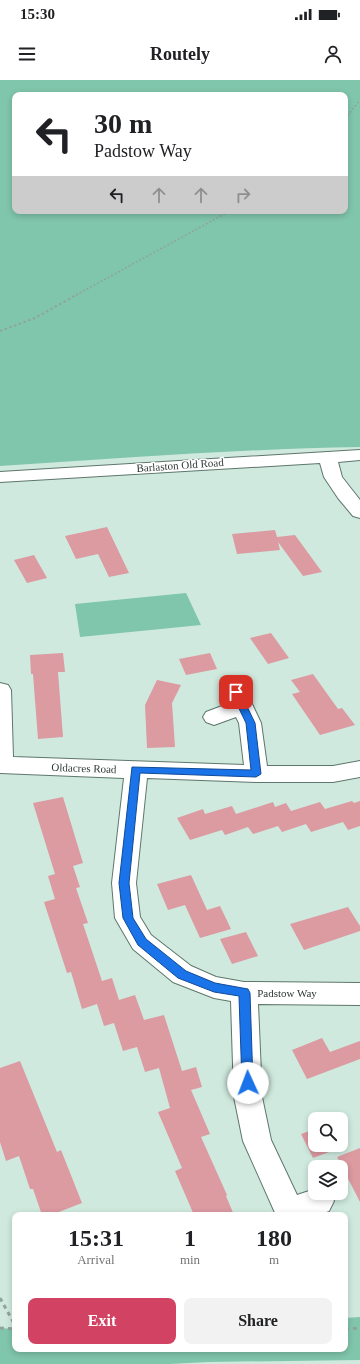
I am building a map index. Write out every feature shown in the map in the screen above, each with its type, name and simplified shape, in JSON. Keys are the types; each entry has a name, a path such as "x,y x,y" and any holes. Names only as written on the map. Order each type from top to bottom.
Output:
{"street":[{"name":"Barlaston Old Road","path":"0,477 360,455"},
{"path":"327,456 333,478 360,512"},
{"path":"0,690 1,764"},
{"path":"214,716 239,700 250,723 256,774"},
{"name":"Oldacres Road","path":"1,764 256,774 333,774 360,769"},
{"name":"Padstow Way","path":"136,770 124,883 128,918 142,942 182,974 214,987 244,993 360,994"},
{"path":"244,993 248,1097 257,1141 290,1212"},
{"path":"292,1212 319,1201"}],"path":[{"path":"348,114 360,100"},
{"path":"0,331 35,318 225,214"},
{"path":"0,1298 12,1320"},
{"path":"0,1328 12,1329"},
{"path":"348,1329 360,1328"}],"green space":[{"path":"0,80 360,80 360,447 135,457 0,466"},
{"path":"186,593 201,625 80,637 75,604"},
{"path":"360,1317 360,1360 170,1364 0,1364 0,1328 12,1329 12,1352 348,1352 348,1318"}],"building":[{"path":"107,527 129,573 109,577 98,554 76,559 65,536"},
{"path":"275,530 277,537 295,535 322,572 303,576 278,542 280,550 237,554 232,534"},
{"path":"34,555 47,578 27,583 14,560"},
{"path":"271,633 289,658 268,664 250,638"},
{"path":"63,653 65,672 58,672 63,737 38,739 30,655"},
{"path":"210,653 217,669 186,675 179,659"},
{"path":"313,674 338,709 342,708 355,725 320,735 292,694 300,692 291,680"},
{"path":"157,680 181,685 172,703 175,747 147,748 145,705"},
{"path":"63,797 83,863 73,866 80,887 76,888 88,923 83,924 102,981 112,978 119,1000 135,995 144,1020 164,1015 182,1071 196,1067 202,1087 191,1090 210,1134 201,1137 227,1195 226,1196 233,1212 193,1212 175,1171 182,1168 158,1112 170,1108 159,1068 145,1072 137,1047 123,1051 114,1023 104,1026 97,1004 82,1009 71,972 67,973 44,902 55,899 48,876 55,874 33,803"},
{"path":"352,801 354,803 360,801 360,826 348,830 343,822 311,832 306,824 282,832 278,826 253,834 248,827 225,835 222,830 190,840 177,818 203,809 205,814 232,806 236,814 273,802 275,807 286,803 291,811 320,802 325,809"},
{"path":"191,875 207,910 220,906 231,929 200,938 185,905 168,910 157,884"},
{"path":"348,907 360,926 360,931 304,950 290,924"},
{"path":"246,932 258,956 232,964 220,939"},
{"path":"322,1038 330,1052 360,1041 360,1059 307,1079 292,1050"},
{"path":"20,1061 57,1152 61,1150 82,1203 59,1212 41,1212 33,1189 30,1189 19,1156 6,1161 0,1142 0,1068"},
{"path":"308,1132 308,1148 301,1134"},
{"path":"360,1148 360,1202 348,1179 348,1160 339,1160 337,1157"},
{"path":"310,1152 329,1152 313,1158"}],"route":[{"path":"236,692 250,723 256,774 136,770 124,883 128,918 142,942 182,974 214,987 244,993 248,1083"}]}
